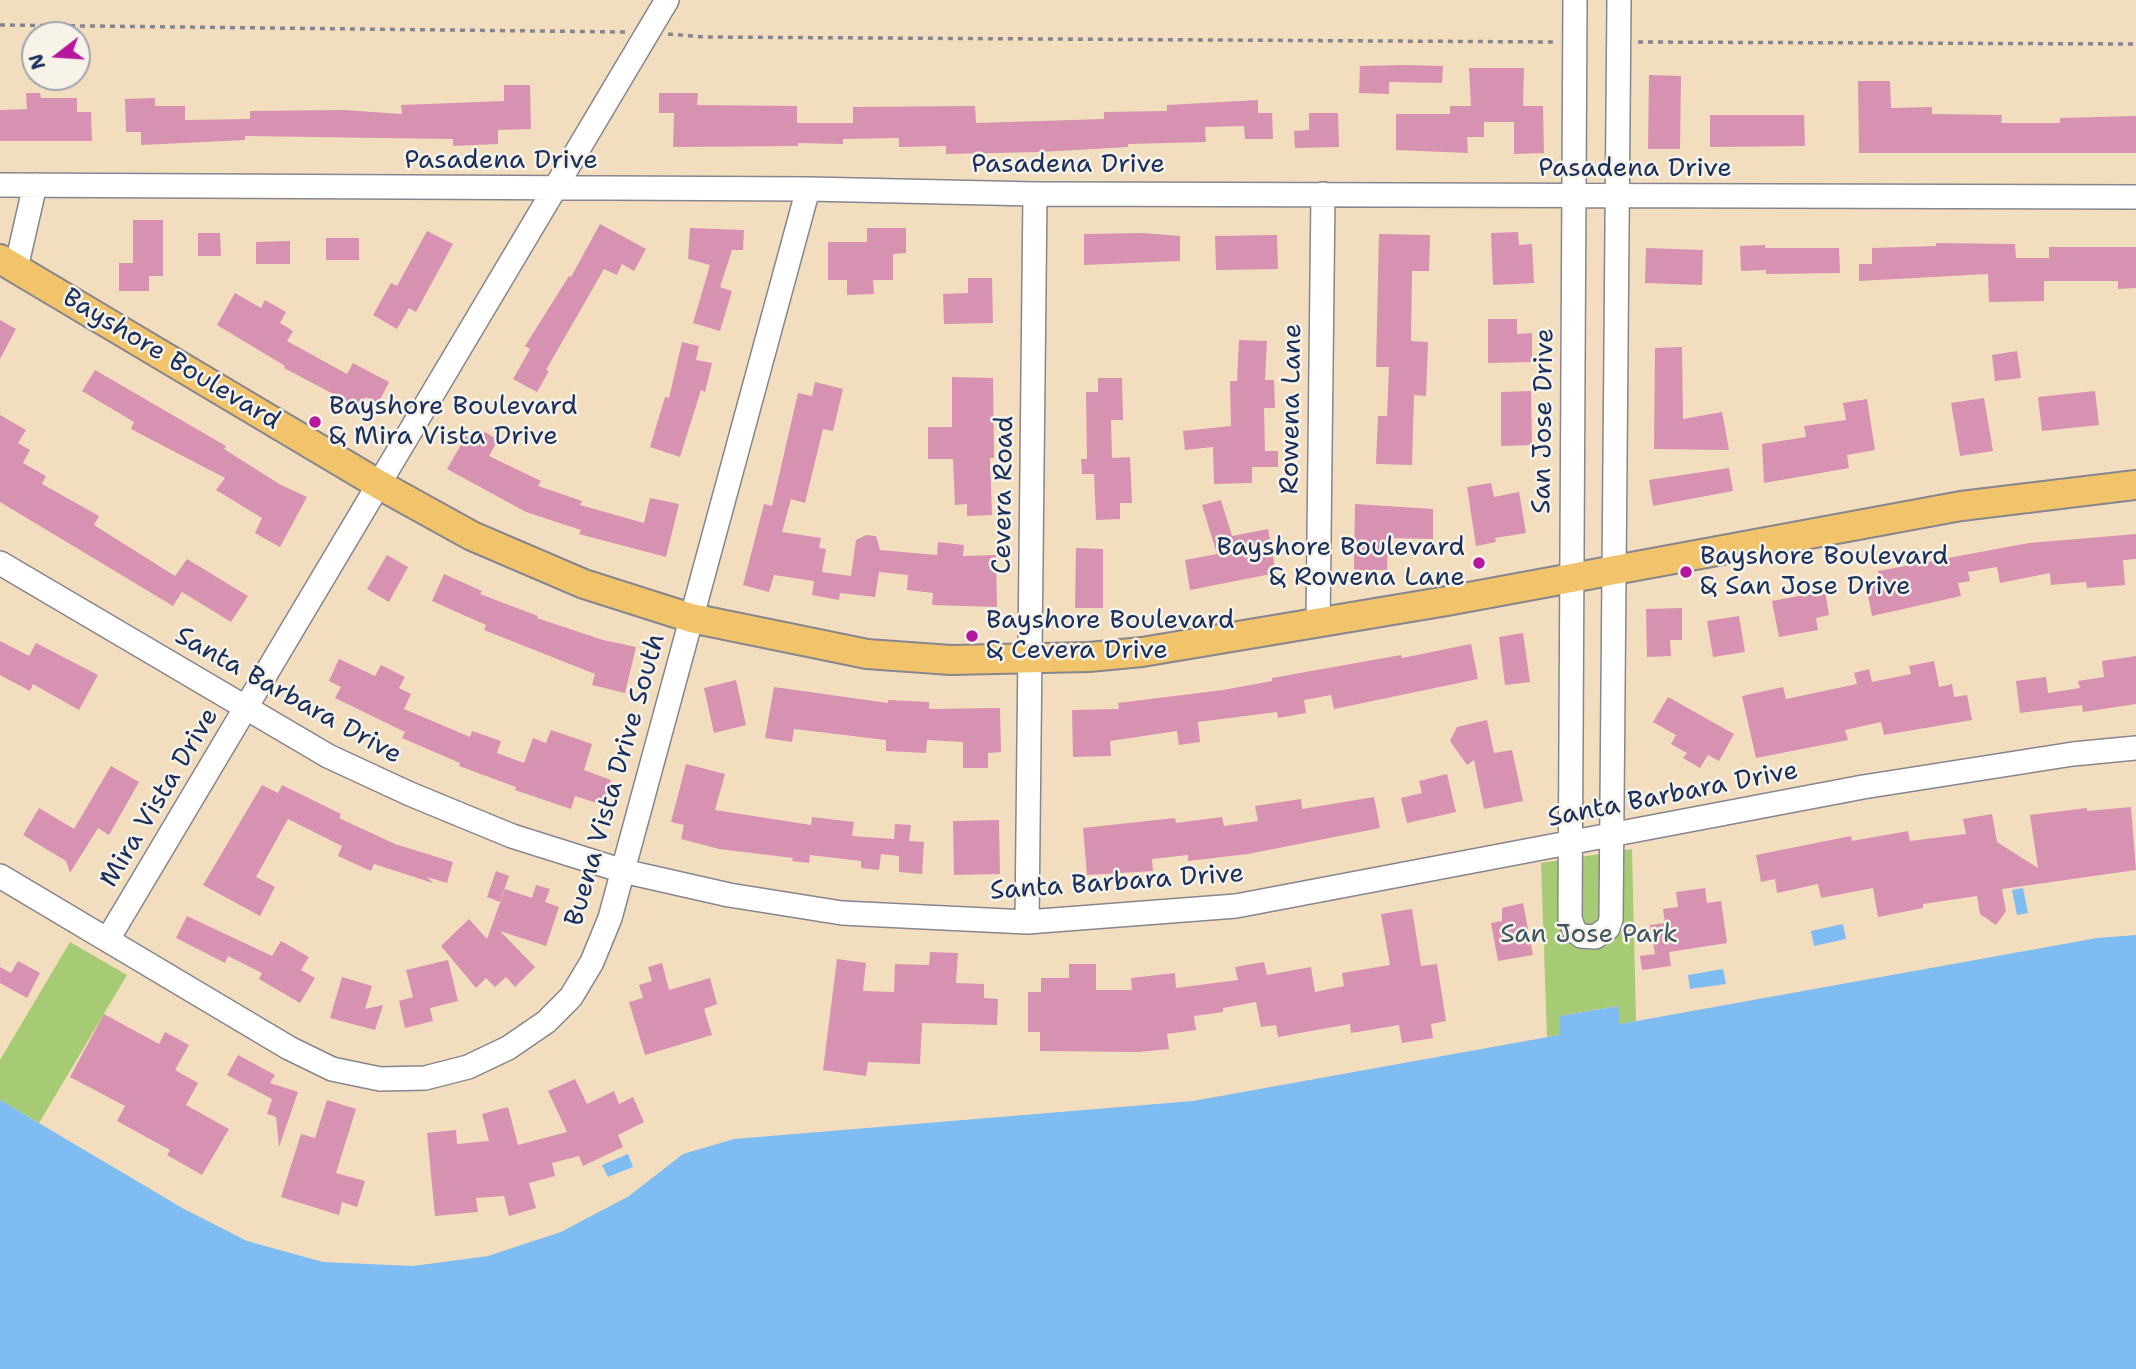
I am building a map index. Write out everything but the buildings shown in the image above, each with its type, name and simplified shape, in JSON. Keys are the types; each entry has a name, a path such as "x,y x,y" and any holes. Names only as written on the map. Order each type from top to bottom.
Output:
{"main road":[{"name":"Bayshore Boulevard","path":"8,264 379,484 497,547 584,583 691,618 867,654 951,660 1030,659 1142,652 1318,624 1961,506 2136,485"}],"street":[{"name":"Mira Vista Drive","path":"107,939 667,0"},
{"name":"San Jose Drive","path":"1575,0 1570,918 1574,930 1581,936 1595,937 1608,928 1611,919 1612,835"},
{"path":"1612,835 1619,0"},
{"name":"Pasadena Drive","path":"0,185 1035,194 2136,197"},
{"path":"8,264 35,185"},
{"name":"Buena Vista Drive South","path":"0,876 289,1048 332,1069 380,1079 425,1078 468,1067 508,1048 546,1022 571,997 592,962 610,918 808,190"},
{"name":"Cevera Road","path":"1027,922 1035,194"},
{"name":"Rowena Lane","path":"1318,624 1323,194"},
{"name":"Santa Barbara Drive","path":"0,562 328,756 410,794 512,836 623,871 729,895 842,913 1027,922 1236,906 1863,788 2073,754 2136,748"}],"path":[{"path":"0,25 647,32 704,37 1576,42"},
{"path":"1619,41 2136,44"}],"green space":[{"name":"San Jose Park","path":"1632,849 1636,1021 1620,1024 1617,1006 1560,1016 1560,1035 1547,1037 1541,863"},
{"path":"70,942 127,975 39,1123 0,1100 0,1060"}],"water":[{"path":"2023,888 2028,913 2017,915 2012,890"},
{"path":"1843,924 1846,939 1814,946 1811,931"},
{"path":"2136,935 2136,1369 0,1369 0,1100 184,1209 247,1241 323,1262 413,1266 488,1256 561,1232 629,1196 683,1154 734,1139 1193,1101 1559,1035 1560,1016 1618,1006 1620,1024 2097,938"},
{"path":"1723,969 1726,984 1690,989 1688,975"},
{"path":"628,1154 633,1167 608,1177 602,1165"}],"place":[{"name":"Bayshore Boulevard & Mira Vista Drive","path":"315,422"},
{"name":"Bayshore Boulevard & Rowena Lane","path":"1479,563"},
{"name":"Bayshore Boulevard & San Jose Drive","path":"1686,572"},
{"name":"Bayshore Boulevard & Cevera Drive","path":"972,636"}]}
